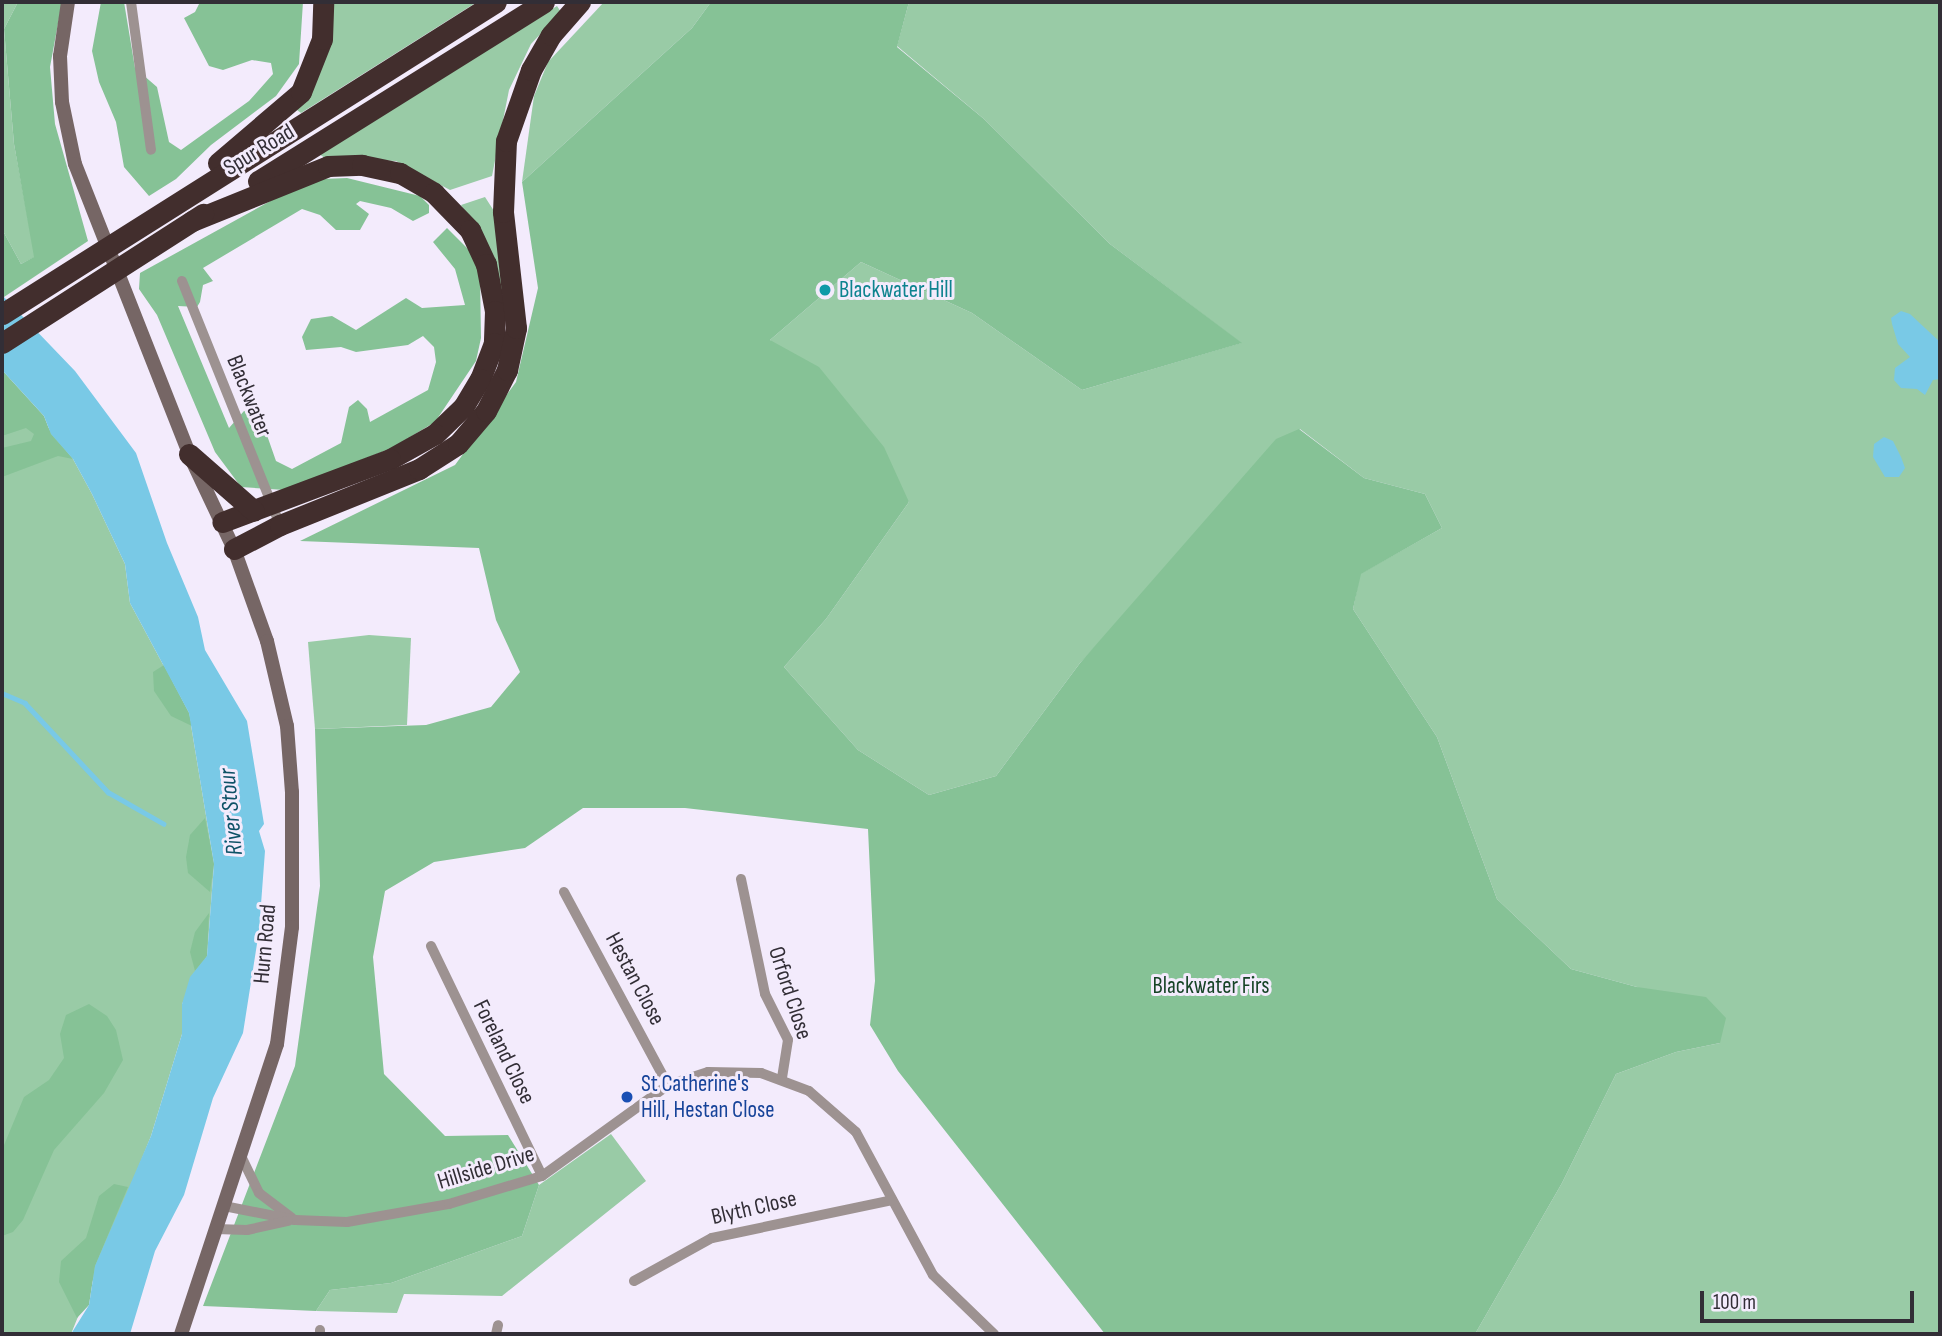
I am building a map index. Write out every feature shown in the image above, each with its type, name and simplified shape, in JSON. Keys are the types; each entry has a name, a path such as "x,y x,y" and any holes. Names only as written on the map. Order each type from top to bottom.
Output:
{"highway":[{"path":"166,210 301,92 322,39 323,2"},
{"name":"Spur Road","path":"2,314 496,2"},
{"name":"Spur Road","path":"2,343 544,2"},
{"path":"234,549 280,525 439,458 474,426 498,390 507,370 516,328 502,185 506,141 531,70 551,35 580,2"},
{"path":"192,221 311,171 345,165 382,168 417,181 460,217 480,248 490,278 494,343 480,379 450,421 390,459 222,522"},
{"path":"189,454 263,508"}],"main road":[{"name":"Hurn Road","path":"68,2 60,56 62,102 84,188 189,454 234,549 267,641 287,726 293,858 292,927 277,1044 181,1334"}],"street":[{"path":"131,2 151,150"},
{"name":"Blackwater","path":"182,281 263,508 280,525"},
{"name":"Orford Close","path":"741,879 765,994 788,1040 782,1078"},
{"name":"Hestan Close","path":"564,892 668,1085"},
{"name":"Foreland Close","path":"431,946 542,1176"},
{"name":"Hillside Drive","path":"224,1206 295,1220 347,1222 449,1204 542,1176 668,1085 708,1072 741,1071 782,1078 809,1091 856,1132 933,1275 994,1334"},
{"path":"240,1154 259,1193 295,1220"},
{"name":"Blyth Close","path":"634,1281 712,1238 892,1200"},
{"name":"Hillside Drive","path":"215,1229 247,1230 295,1220"}],"green space":[{"path":"2,2 18,2 4,29 14,144 35,257 21,264 2,229"},
{"path":"18,2 62,2 50,67 55,124 88,241 4,297 2,229 21,264 34,257 14,144 4,29"},
{"path":"101,2 124,2 135,68 157,87 169,142 181,150 249,101 273,74 271,63 252,60 223,70 209,66 184,18 195,12 200,2 303,2 299,64 276,96 211,145 176,179 149,196 124,167 116,122 99,82 92,51"},
{"path":"331,2 477,2 301,113 297,110"},
{"path":"604,2 711,2 692,28 522,182 534,96 548,62"},
{"name":"Blackwater Firs","path":"711,2 909,2 897,47 984,119 1110,244 1242,343 1082,390 972,313 861,262 770,340 819,367 884,447 909,502 826,619 784,667 858,750 929,795 996,776 1080,663 1276,439 1299,429 1364,478 1425,494 1442,528 1361,574 1353,609 1437,737 1497,899 1571,969 1637,987 1706,997 1726,1018 1720,1043 1676,1052 1616,1074 1562,1183 1475,1334 1105,1334 898,1071 870,1025 875,981 868,829 685,808 583,808 525,848 434,862 385,891 373,957 384,1074 445,1136 508,1135 539,1185 522,1236 391,1283 330,1290 316,1311 203,1306 295,1066 320,886 315,729 426,725 491,707 520,672 496,620 479,548 300,541 455,465 516,382 538,288 522,182 692,28"},
{"path":"909,2 1940,2 1940,1334 1475,1334 1562,1183 1616,1074 1676,1052 1720,1043 1637,987 1571,969 1497,899 1437,737 1353,609 1360,574 1442,528 1425,494 1364,478 1300,429 1080,663 996,776 929,795 858,750 784,667 826,619 909,502 770,340 861,262 972,313 1082,390 1241,343 1110,244 984,119 897,46"},
{"path":"557,6 561,12 531,44 509,90 492,176 450,190 396,161 325,158 319,154"},
{"path":"347,178 420,196 429,205 429,213 413,221 391,208 360,201 356,204 369,214 360,230 336,230 320,215 302,209 203,268 213,281 203,285 197,307 178,306 229,428 244,411 253,411 262,421 276,461 292,469 341,443 349,407 358,400 367,409 370,422 428,390 436,362 434,347 423,336 408,345 356,352 341,347 306,350 302,337 311,319 332,316 356,330 406,298 422,308 465,305 455,269 433,242 447,228 472,253 480,275 481,338 476,361 435,422 392,448 285,490 241,487 215,452 157,315 139,289 140,273 294,188 322,179"},
{"path":"485,197 494,211 503,295 479,232 461,205"},
{"path":"2,370 73,459 125,564 130,603 189,713 214,864 207,956 182,1004 182,1034 151,1136 71,1334 2,1334"},
{"path":"2,370 44,416 51,434 73,459 58,456 2,477 2,448 31,441 34,434 26,428 2,436"},
{"path":"369,635 411,638 407,725 315,729 308,642"},
{"path":"164,665 189,713 192,726 171,716 154,691 153,672"},
{"path":"205,818 214,864 210,892 188,873 186,857 190,835"},
{"path":"209,913 207,956 195,971 190,952 195,932"},
{"path":"89,1004 107,1016 116,1030 123,1060 104,1093 54,1150 23,1220 13,1232 2,1236 2,1150 24,1097 49,1080 64,1058 60,1034 66,1015"},
{"path":"611,1134 646,1181 502,1296 404,1294 397,1313 316,1311 330,1290 391,1283 522,1236 539,1185"},
{"path":"114,1184 128,1187 95,1266 89,1305 77,1318 59,1282 61,1261 86,1238 99,1196"}],"water":[{"name":"River Stour","path":"2,295 75,371 136,453 167,543 198,617 205,650 247,721 264,824 259,831 265,851 259,931 243,1033 213,1098 184,1195 155,1251 130,1334 71,1334 89,1305 95,1266 151,1136 182,1034 182,1004 190,977 207,956 214,864 189,713 130,603 125,564 73,459 51,434 44,416 2,370"},
{"path":"1901,311 1910,314 1940,342 1940,379 1933,380 1925,395 1917,389 1901,388 1894,380 1895,368 1910,357 1898,344 1892,324 1891,318"},
{"path":"1884,437 1893,441 1901,457 1905,468 1899,477 1885,477 1873,457 1874,444"}],"waterway":[{"path":"2,693 25,703 108,792 164,824"}],"place":[{"name":"Blackwater Hill","path":"825,290"},
{"name":"St Catherine's Hill, Hestan Close","path":"627,1097"}]}
